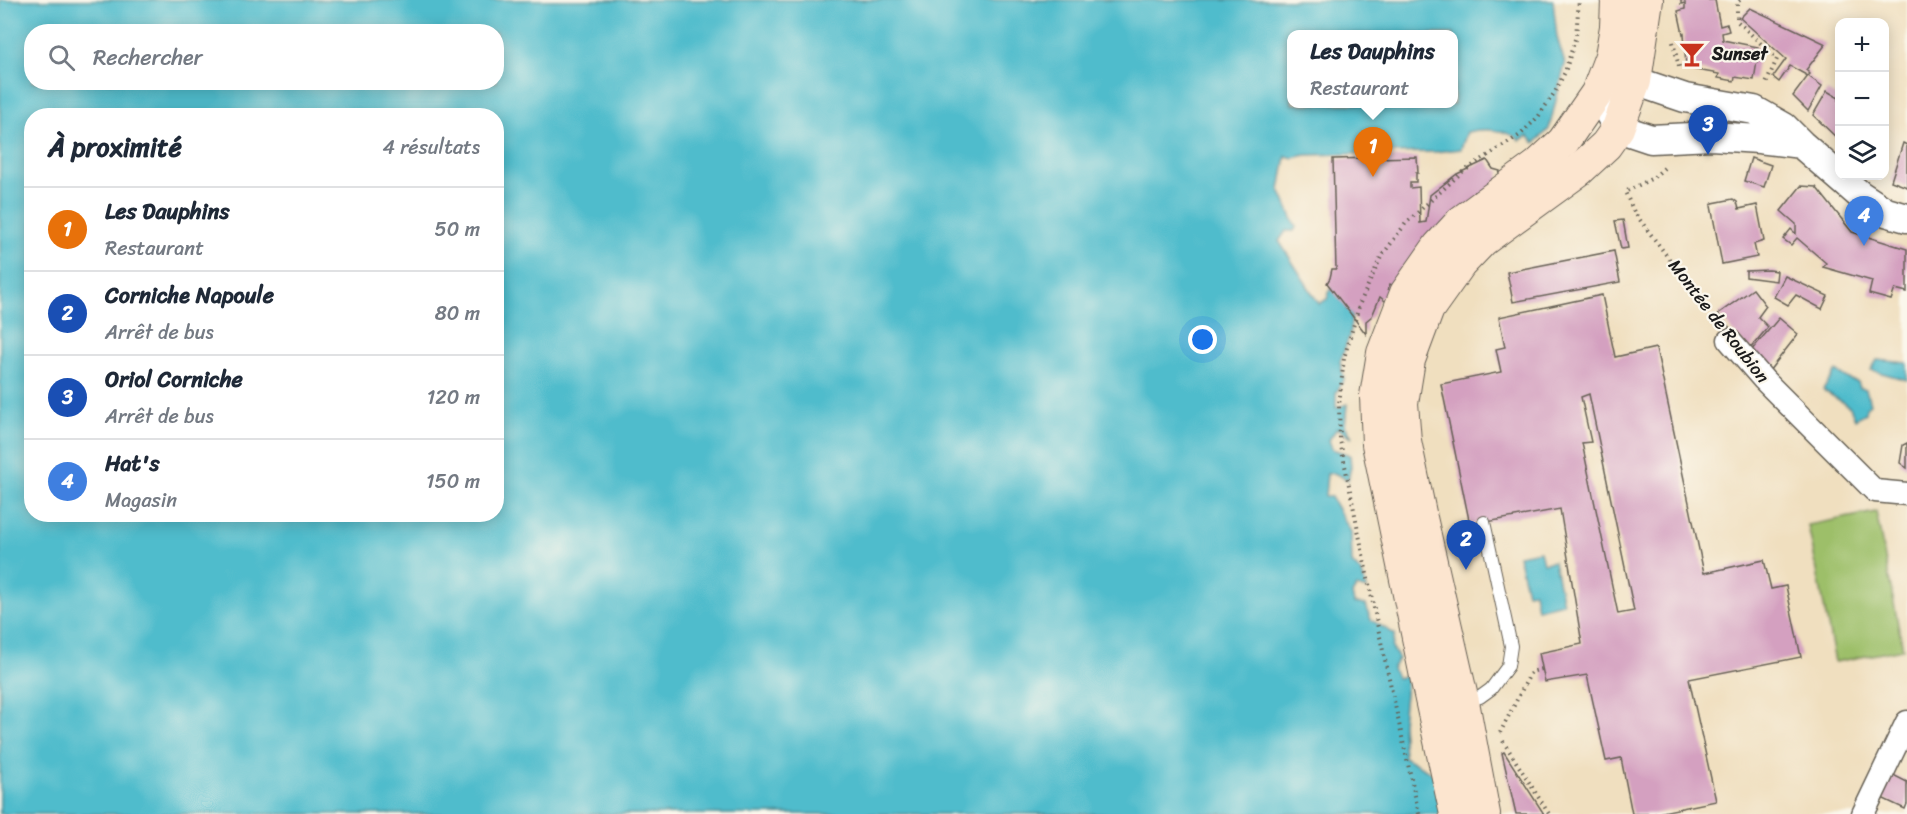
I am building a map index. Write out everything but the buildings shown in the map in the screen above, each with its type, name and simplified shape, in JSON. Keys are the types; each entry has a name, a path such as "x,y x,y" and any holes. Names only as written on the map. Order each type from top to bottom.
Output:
{"main road":[{"path":"1484,814 1448,706 1378,444 1376,396 1383,352 1406,293 1439,246 1461,222 1537,166 1563,142 1597,93 1611,56 1616,27 1617,0"},
{"path":"1456,814 1448,706 1402,403 1410,360 1428,309 1460,264 1484,240 1579,170 1606,145 1618,128 1635,81 1647,0"}],"street":[{"path":"1801,144 1759,138 1712,136 1651,139 1618,128 1597,93 1635,81 1684,98 1754,110 1784,127 1860,195 1886,212 1907,218"},
{"name":"Montée de Roubion","path":"1729,340 1764,381 1875,491 1907,494"},
{"path":"1863,814 1907,722"}],"lane":[{"path":"1448,706 1480,697 1491,689 1508,666 1511,646 1484,522"}],"path":[{"path":"1740,0 1737,2 1737,21 1777,59 1766,83"},
{"path":"1671,35 1680,70"},
{"name":"Montée de Roubion","path":"1653,178 1625,192 1634,212 1729,340"},
{"path":"1352,323 1363,327"},
{"path":"1500,734 1531,672 1542,669"},
{"path":"1505,745 1549,814"}],"green space":[{"path":"1876,512 1903,649 1835,662 1808,525"}],"water":[{"path":"0,0 1553,0 1557,37 1565,64 1549,129 1535,143 1528,136 1520,140 1495,130 1481,130 1467,132 1461,149 1435,152 1306,155 1293,158 1286,156 1280,190 1296,227 1294,231 1286,231 1279,241 1319,304 1327,299 1331,287 1352,315 1349,337 1340,362 1344,379 1336,393 1336,408 1347,404 1345,426 1352,437 1337,428 1329,440 1332,449 1350,455 1351,467 1348,480 1334,473 1327,474 1325,496 1331,497 1351,532 1352,563 1362,574 1367,590 1357,587 1352,594 1354,603 1366,605 1371,620 1395,634 1392,648 1399,659 1392,668 1397,678 1407,675 1402,723 1404,757 1451,783 1456,814 0,814"},
{"path":"1877,360 1907,363 1907,380 1871,370"},
{"path":"1836,371 1858,382 1860,388 1866,389 1870,404 1866,407 1866,413 1855,419 1850,407 1823,390"},
{"path":"1540,551 1543,563 1554,561 1563,603 1537,609 1534,592 1527,593 1518,555"}],"place":[{"name":"Sunset","path":"1692,54"},
{"name":"Oriol Corniche","path":"1708,155"},
{"name":"Les Dauphins","path":"1373,177"},
{"name":"Hat's","path":"1864,246"},
{"name":"Corniche Napoule","path":"1466,570"}]}
